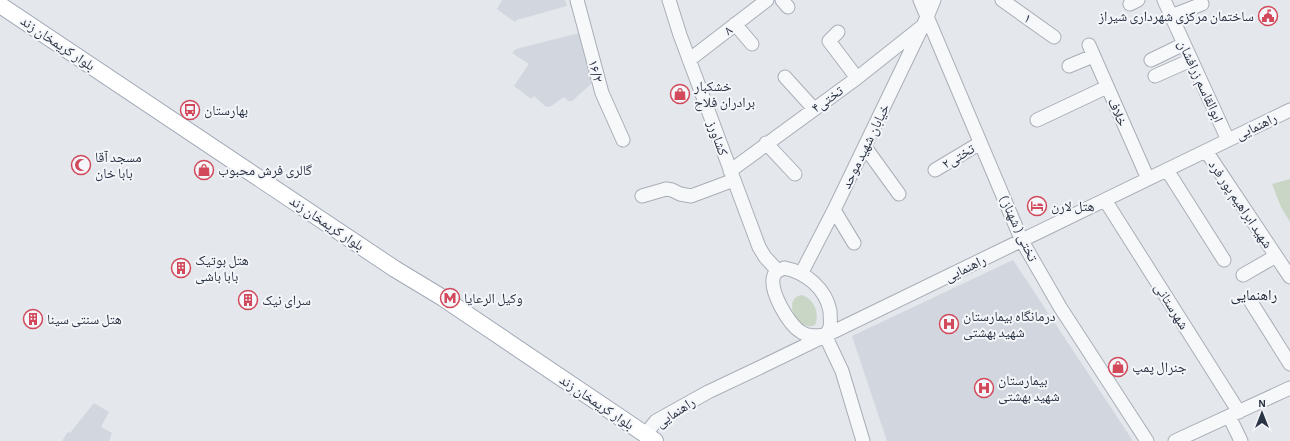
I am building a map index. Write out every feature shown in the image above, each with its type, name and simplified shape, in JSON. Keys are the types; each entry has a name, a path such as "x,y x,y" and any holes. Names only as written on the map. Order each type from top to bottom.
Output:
{"main road":[{"name":"بلوار کریمخان زند","path":"0,5 395,269 443,298 650,438"}],"street":[{"name":"۱۶/۲","path":"577,0 602,93 623,140"},
{"name":"کشاورز","path":"669,0 689,60 759,247 765,257 778,271"},
{"name":"۸","path":"689,60 767,0"},
{"path":"909,0 925,22"},
{"name":"تختی ( شهناز )","path":"920,0 925,22 1022,240 1060,307 1147,441"},
{"name":"خیابان شهید موحد","path":"801,274 834,210 925,22 934,0"},
{"name":"۱","path":"1002,0 1054,37"},
{"name":"ابوالقاسم زرافشان","path":"1164,0 1228,140"},
{"path":"1171,16 1202,4"},
{"name":"تختی۴","path":"642,196 666,189 691,196 732,175 766,143 857,78 925,22"},
{"path":"735,24 752,44"},
{"path":"838,32 828,41 857,78"},
{"path":"1151,60 1184,44"},
{"name":"خلاف","path":"1069,66 1091,50 1148,179"},
{"path":"1155,76 1191,60"},
{"path":"785,77 814,109"},
{"path":"1037,120 1107,86"},
{"name":"راهنمایی","path":"650,438 656,421 708,392 1290,110"},
{"path":"766,143 795,174"},
{"name":"تختی۲","path":"935,170 980,143"},
{"path":"864,147 899,194"},
{"name":"شهید ابراهیم پور فرد","path":"1206,151 1290,277"},
{"path":"1167,170 1224,260"},
{"name":"شهرستانی","path":"1105,200 1234,414 1241,441"},
{"path":"834,210 854,243"},
{"path":"1243,275 1276,256"},
{"path":"784,268 801,274 814,283 820,290 828,304 830,316 830,326 825,335 810,336 802,333 794,327 787,318 774,291 774,275 778,271 784,268"},
{"path":"1251,302 1290,364"},
{"path":"825,335 842,371 863,441"},
{"path":"1174,441 1234,414 1288,393"}],"shaded area":[{"path":"502,0 565,0 567,6 517,20 515,22 497,9"},
{"path":"579,33 591,84 572,101 568,101 564,97 551,106 546,107 534,96 531,99 514,86 529,64 512,53 516,49"},
{"name":"بیمارستان شهید بهشتی","path":"1013,260 1133,441 887,441 852,336"},
{"path":"94,403 109,412 101,427 112,433 109,441 62,441 68,432 70,433"}],"green space":[{"path":"1290,179 1290,222 1281,207 1272,184"},
{"path":"802,295 810,300 815,307 817,316 815,325 808,326 802,324 797,320 794,314 792,308 793,302 796,297"}],"place":[{"name":"ساختمان مرکزی شهرداری شیراز","path":"1268,16"},
{"name":"خشکبار برادران فلاح","path":"680,94"},
{"name":"بهارستان","path":"190,110"},
{"name":"مسجد آقا بابا خان","path":"81,165"},
{"name":"گالری فرش محبوب","path":"204,170"},
{"name":"هتل لارن","path":"1037,206"},
{"name":"هتل بوتیک بابا باشی","path":"181,268"},
{"name":"وکیل الرعایا","path":"450,298"},
{"name":"سرای نیک","path":"248,300"},
{"name":"هتل سنتی سینا","path":"33,319"},
{"name":"درمانگاه بیمارستان شهید بهشتی","path":"949,324"},
{"name":"جنرال پمپ","path":"1118,367"},
{"name":"بیمارستان شهید بهشتی","path":"984,388"}],"district":[{"name":"راهنمایی","path":"1254,295"}]}
